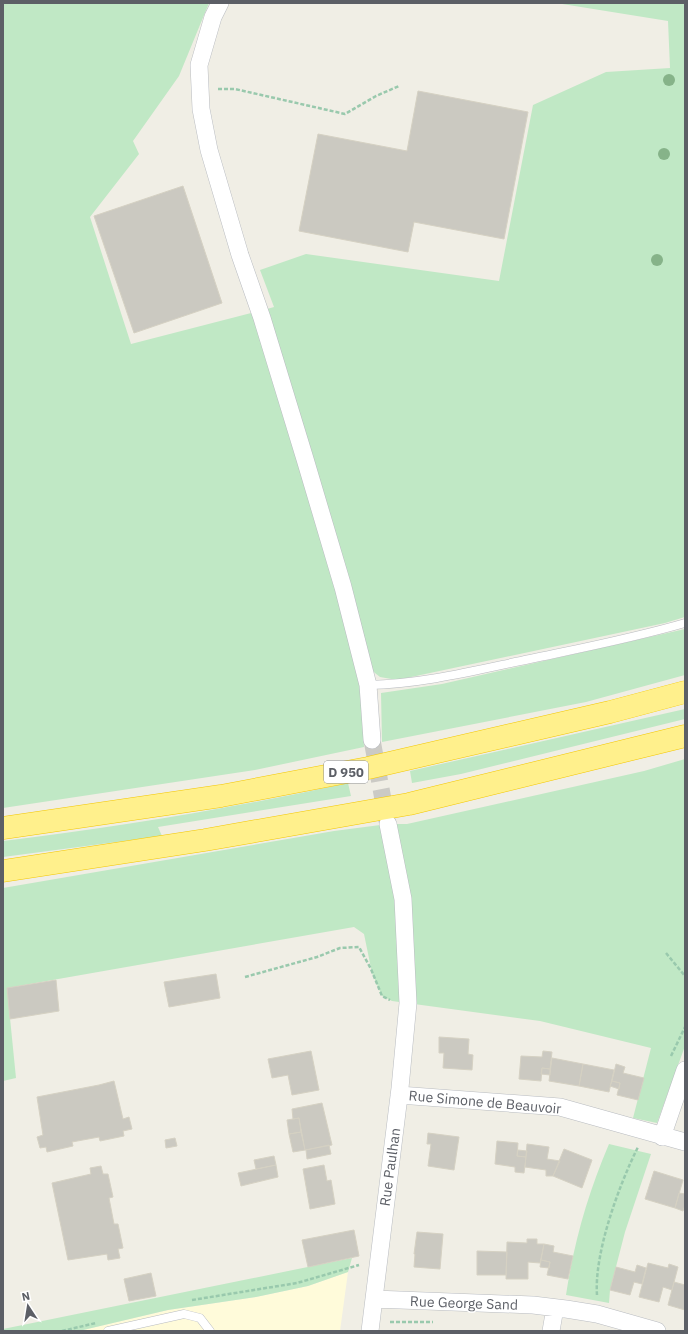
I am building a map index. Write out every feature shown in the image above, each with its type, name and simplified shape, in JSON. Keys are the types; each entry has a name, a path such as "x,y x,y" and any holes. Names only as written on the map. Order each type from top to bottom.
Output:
{"highway":[{"name":"D 950","path":"3,828 221,796 368,768 610,712 685,692"},
{"path":"3,871 205,840 409,804 685,736"}],"street":[{"path":"220,3 213,17 199,65 201,109 209,150 240,255 262,318 343,587 368,685 372,740"},
{"name":"Rue Paulhan","path":"370,1331 377,1262 399,1095 408,1003 403,899 388,824"},
{"path":"662,1137 685,1070"},
{"name":"Rue Simone de Beauvoir","path":"399,1095 560,1107 662,1137 685,1142"},
{"name":"Rue George Sand","path":"374,1299 533,1305 597,1314 657,1331"},
{"path":"551,1331 555,1308"}],"lane":[{"path":"368,685 399,684 473,671 652,633 685,623"},
{"path":"108,1331 184,1314 200,1318 210,1331"}],"path":[{"path":"200,88 235,89 345,114 376,96 399,86"},
{"path":"244,977 317,957 340,948 358,947 371,969 382,996 392,1001 408,1003"},
{"path":"666,953 685,976"},
{"path":"670,1061 685,1027"},
{"path":"597,1314 596,1280 611,1214 645,1131"},
{"path":"631,1145 644,1150"},
{"path":"191,1301 297,1283 342,1269 377,1262"},
{"path":"62,1331 100,1322"}],"shaded area":[{"path":"348,1272 340,1331 79,1331 168,1310 256,1297 308,1286"}],"green space":[{"path":"3,3 209,3 179,76 133,141 139,154 90,217 131,344 255,312 331,564 362,696 364,747 255,770 3,808"},
{"path":"556,3 685,3 685,617 665,623 397,680 380,677 370,669 267,309 274,307 260,270 306,254 499,281 533,105 606,72 670,68 668,21"},
{"path":"685,629 685,675 586,702 382,742 381,693 442,684"},
{"path":"685,709 685,719 461,774 412,783 410,771"},
{"path":"685,759 685,1046 657,1123 633,1118 651,1048 540,1021 392,1001 382,996 372,973 364,934 354,927 7,988 16,1078 3,1081 3,888 334,831 388,824 407,824 644,771"},
{"path":"348,783 351,796 158,827 162,836 3,857 3,841 90,830 176,816 262,801"},
{"path":"609,1144 651,1154 625,1232 610,1290 609,1303 566,1295 573,1256 588,1199"},
{"path":"352,1258 348,1272 308,1286 256,1297 168,1310 79,1331 3,1331 3,1329"}],"building":[{"path":"418,91 528,112 504,239 414,222 408,252 299,231 318,134 407,151"},
{"path":"183,186 222,303 134,333 94,216"},
{"path":"216,974 220,998 169,1007 164,982"},
{"path":"56,980 59,1011 10,1019 7,988"},
{"path":"439,1037 469,1039 468,1054 473,1055 472,1070 443,1068 444,1053 439,1053"},
{"path":"311,1051 319,1090 292,1095 288,1075 272,1078 268,1059"},
{"path":"543,1051 552,1052 550,1069 542,1068 541,1081 519,1079 521,1056 542,1057"},
{"path":"552,1058 583,1064 579,1086 549,1081"},
{"path":"583,1064 614,1070 609,1092 579,1086"},
{"path":"616,1064 625,1067 623,1073 644,1078 638,1100 617,1095 620,1083 612,1081"},
{"path":"542,1068 550,1069 550,1075 541,1074"},
{"path":"114,1081 123,1119 129,1117 132,1129 123,1131 124,1136 100,1141 99,1137 72,1142 73,1146 47,1152 46,1147 40,1148 37,1137 43,1135 37,1097"},
{"path":"612,1081 620,1083 619,1089 610,1086"},
{"path":"322,1103 332,1145 305,1150 299,1118 293,1119 292,1109"},
{"path":"299,1118 301,1132 289,1134 287,1120"},
{"path":"301,1132 305,1150 293,1152 289,1134"},
{"path":"428,1133 459,1137 454,1170 428,1166 431,1144 427,1144"},
{"path":"175,1138 177,1146 166,1148 165,1140"},
{"path":"497,1141 518,1143 517,1156 526,1157 524,1173 515,1172 515,1167 495,1164"},
{"path":"527,1144 549,1147 547,1159 560,1161 553,1176 546,1176 546,1170 525,1167"},
{"path":"329,1145 331,1154 307,1159 306,1150"},
{"path":"564,1149 592,1160 582,1188 553,1176"},
{"path":"518,1150 527,1151 526,1157 517,1156"},
{"path":"274,1156 276,1165 256,1169 254,1160"},
{"path":"276,1165 278,1177 241,1186 238,1173"},
{"path":"324,1165 327,1181 331,1180 335,1204 310,1209 303,1169"},
{"path":"101,1166 103,1174 108,1174 113,1197 109,1198 114,1224 118,1224 123,1248 118,1249 120,1258 108,1260 107,1254 68,1260 52,1183 91,1174 90,1168"},
{"path":"654,1171 683,1180 675,1208 645,1199"},
{"path":"679,1193 685,1194 685,1205 683,1211 675,1208"},
{"path":"354,1230 359,1256 308,1267 302,1240"},
{"path":"417,1232 443,1234 440,1269 414,1267"},
{"path":"527,1239 537,1239 537,1244 544,1244 540,1263 528,1262 528,1279 506,1279 507,1242 527,1243"},
{"path":"544,1244 554,1246 553,1252 573,1256 568,1279 547,1275 550,1262 541,1260"},
{"path":"477,1251 507,1252 506,1275 477,1275"},
{"path":"541,1260 550,1262 549,1268 540,1267"},
{"path":"648,1263 668,1268 669,1264 678,1267 672,1290 663,1287 659,1302 639,1297"},
{"path":"637,1265 646,1268 642,1284 634,1282 630,1295 610,1290 616,1267 635,1272"},
{"path":"151,1273 156,1296 129,1301 124,1279"},
{"path":"674,1282 685,1285 685,1310 668,1305"}],"tunnel":[{"path":"372,740 387,821"}]}
